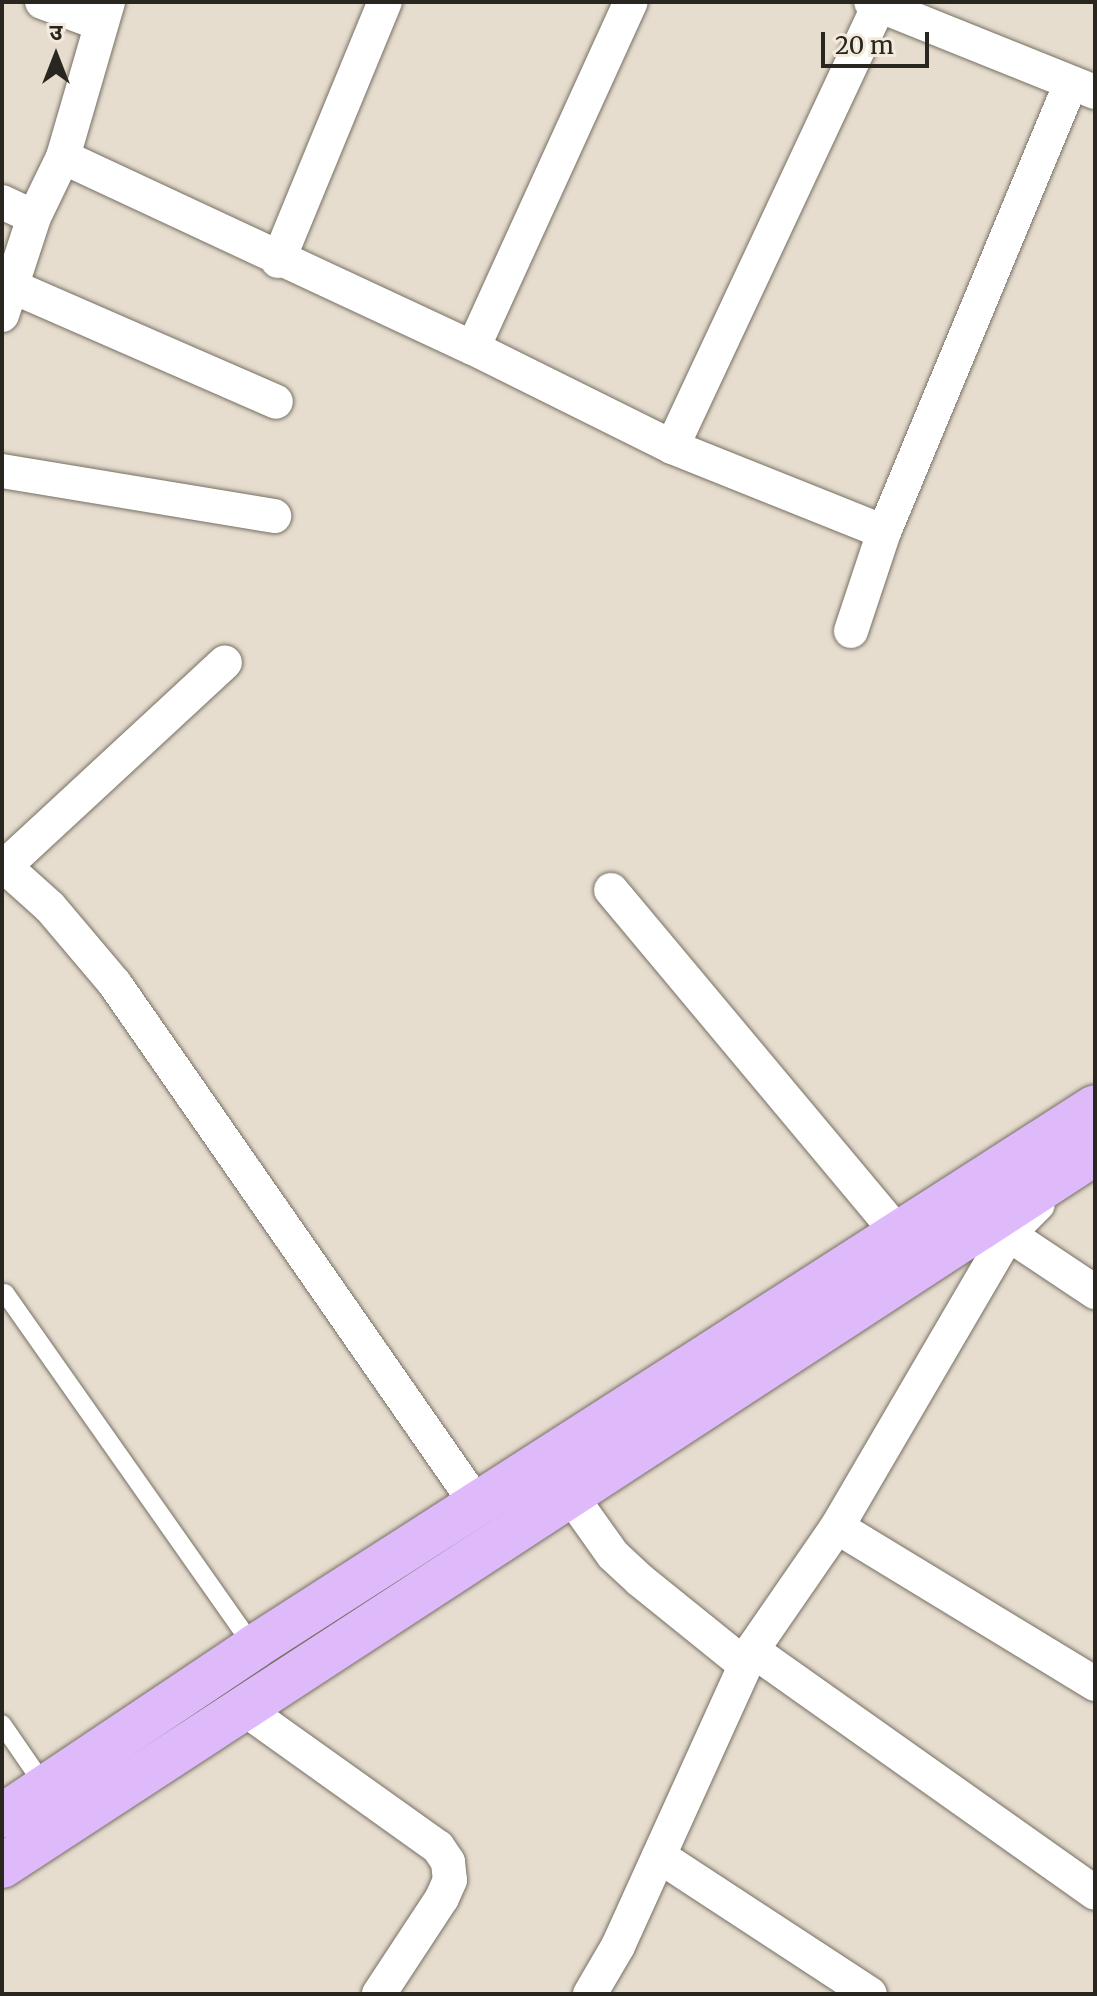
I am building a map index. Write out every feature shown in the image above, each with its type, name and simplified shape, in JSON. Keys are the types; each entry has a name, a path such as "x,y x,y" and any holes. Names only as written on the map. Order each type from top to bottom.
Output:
{"highway":[{"path":"2,1816 254,1647 1095,1107"},
{"path":"2,1866 1085,1160"}],"street":[{"path":"42,2 104,13 63,157 34,217 7,300 276,402"},
{"path":"278,261 385,2"},
{"path":"473,348 631,2"},
{"path":"672,447 875,4 1083,87 884,532 851,631"},
{"path":"63,157 278,261 473,348 672,447 884,532"},
{"path":"2,202 34,217"},
{"path":"2,471 274,516"},
{"path":"225,662 3,866 50,907 115,984 476,1503"},
{"path":"611,890 898,1233"},
{"path":"590,1994 659,1856 749,1658 837,1527 1008,1234 1085,1160"},
{"path":"1008,1234 1095,1292"},
{"path":"571,1496 613,1555 749,1658 1095,1893"},
{"path":"837,1527 1095,1684"},
{"path":"243,1708 438,1847 448,1862 450,1880 442,1898 379,1994"},
{"path":"659,1856 870,1994"}],"lane":[{"path":"5,1293 254,1647"},
{"path":"2,1724 46,1788"}]}
